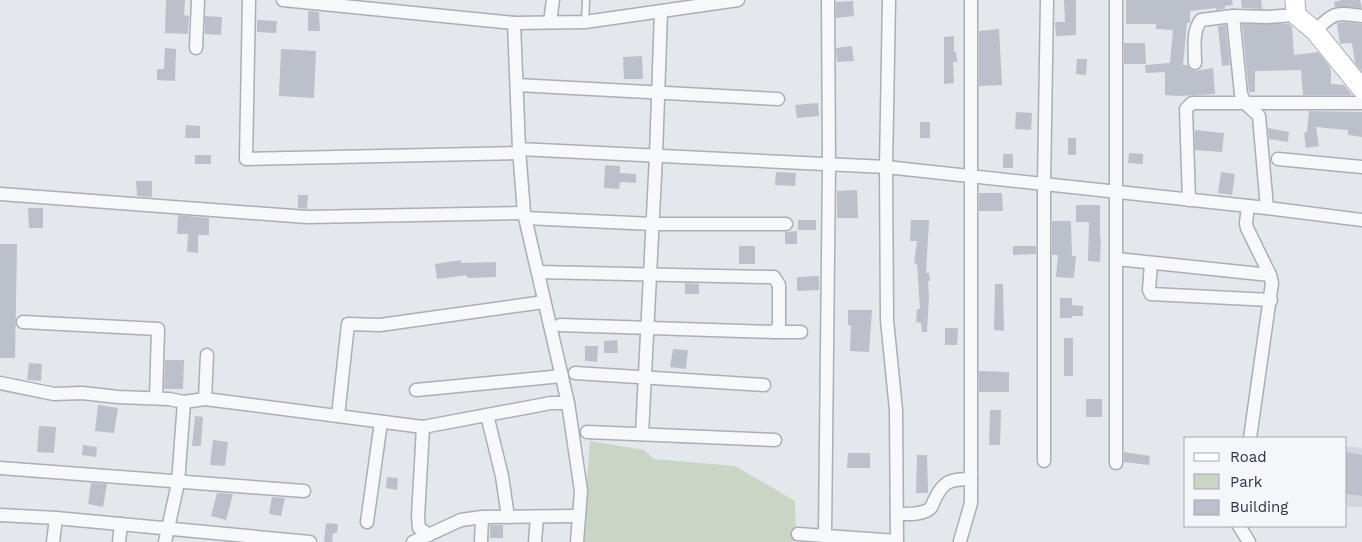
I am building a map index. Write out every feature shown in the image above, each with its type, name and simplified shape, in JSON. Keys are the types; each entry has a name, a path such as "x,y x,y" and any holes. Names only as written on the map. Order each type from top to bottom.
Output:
{"street":[{"path":"196,48 198,0"},
{"path":"249,0 246,159 519,151 886,167 1362,220"},
{"path":"283,0 329,2 514,23 585,22 731,0"},
{"path":"550,22 553,0"},
{"path":"825,536 829,164 828,0"},
{"path":"798,534 897,542 896,410 887,320 886,167 889,0"},
{"path":"960,541 971,503 972,0"},
{"path":"1044,461 1044,184 1047,0"},
{"path":"1116,0 1116,463"},
{"path":"1195,63 1195,34 1197,25 1201,20 1233,16 1268,17 1296,7 1362,90"},
{"path":"642,434 653,224 661,11"},
{"path":"1315,31 1331,16 1338,13 1362,16"},
{"path":"1233,16 1241,94 1244,103 1259,116 1267,208"},
{"path":"514,23 519,151 525,216 568,403 581,491 578,516 578,542"},
{"path":"517,85 778,99"},
{"path":"1189,200 1186,109 1192,103 1362,103"},
{"path":"1278,159 1362,167"},
{"path":"0,194 307,217 525,216 653,224 786,224"},
{"path":"1248,206 1246,228 1270,275 1272,283 1250,437"},
{"path":"1117,259 1270,275"},
{"path":"1151,262 1149,290 1151,294 1271,300"},
{"path":"538,272 774,277 779,285 780,326 774,332"},
{"path":"338,416 348,324 380,325 544,302"},
{"path":"23,322 158,329 156,398"},
{"path":"560,325 801,332"},
{"path":"206,399 207,355"},
{"path":"575,373 764,385"},
{"path":"416,390 562,376"},
{"path":"0,383 54,394 156,398 184,402 206,399 423,427 551,403 568,403"},
{"path":"165,542 178,482 184,402"},
{"path":"487,415 502,476 508,517"},
{"path":"367,522 381,422"},
{"path":"423,427 419,528 436,535"},
{"path":"587,432 775,440"},
{"path":"0,468 304,491"},
{"path":"897,514 922,513 930,509 942,485 959,479 971,479"},
{"path":"0,515 56,518 310,542"},
{"path":"413,542 436,535 461,520 482,517 578,516"},
{"path":"481,542 482,517"},
{"path":"535,542 537,517"},
{"path":"53,542 56,518"},
{"path":"119,542 121,524"},
{"path":"1239,527 1249,542"}],"lane":[{"path":"585,22 586,0"}],"shaded area":[{"path":"1347,446 1362,448 1362,507 1347,507"}],"green space":[{"path":"590,441 644,450 654,459 735,466 795,501 796,542 582,542"}],"building":[{"path":"166,0 185,0 184,15 189,16 188,34 165,33"},
{"path":"1064,0 1076,0 1076,35 1056,36 1055,22 1065,22"},
{"path":"1126,0 1232,0 1233,5 1225,6 1225,9 1216,10 1216,8 1190,11 1190,23 1187,23 1183,65 1187,65 1191,70 1195,71 1213,68 1215,94 1165,95 1165,72 1146,73 1145,65 1170,63 1173,30 1156,29 1156,24 1126,24"},
{"path":"1241,0 1261,0 1262,9 1242,8"},
{"path":"1360,0 1362,8 1335,7 1334,2"},
{"path":"853,1 854,16 836,18 836,2"},
{"path":"308,11 319,12 320,31 308,31"},
{"path":"205,16 222,17 221,35 205,34"},
{"path":"257,20 277,21 276,33 257,32"},
{"path":"1337,23 1362,24 1362,71 1355,63 1352,43 1340,44"},
{"path":"1242,24 1289,24 1292,27 1294,55 1318,52 1329,66 1331,84 1344,85 1352,95 1303,95 1301,70 1255,71 1255,92 1249,92"},
{"path":"1226,25 1230,65 1222,66 1218,26"},
{"path":"999,29 1002,85 979,86 979,31"},
{"path":"954,36 954,52 956,52 957,62 953,62 954,83 944,84 944,37"},
{"path":"1124,43 1145,43 1146,64 1124,64"},
{"path":"852,46 854,61 837,62 836,48"},
{"path":"165,48 176,49 175,81 157,80 157,69 164,69"},
{"path":"281,49 316,51 314,98 279,96"},
{"path":"642,56 643,79 624,79 623,57"},
{"path":"1077,59 1087,59 1086,75 1076,74"},
{"path":"818,103 819,116 797,118 795,105"},
{"path":"1309,111 1362,112 1362,137 1348,135 1348,130 1316,127 1319,146 1306,148 1304,133 1307,132"},
{"path":"1016,112 1032,113 1031,130 1015,129"},
{"path":"920,122 930,122 930,138 920,138"},
{"path":"186,125 200,126 200,138 185,138"},
{"path":"1268,128 1289,132 1288,142 1269,139"},
{"path":"1195,130 1224,133 1222,152 1195,150"},
{"path":"1068,138 1076,138 1076,155 1068,155"},
{"path":"1129,153 1143,154 1143,164 1128,163"},
{"path":"1003,154 1013,154 1013,168 1003,168"},
{"path":"195,155 211,155 211,164 195,164"},
{"path":"605,165 620,166 620,173 636,174 636,183 620,182 619,189 604,188"},
{"path":"776,172 796,173 795,186 775,185"},
{"path":"1221,172 1235,174 1232,195 1218,193"},
{"path":"136,181 152,181 152,197 137,196"},
{"path":"857,190 858,218 837,218 837,191"},
{"path":"979,193 1002,193 1003,211 979,211"},
{"path":"298,195 308,195 307,209 298,208"},
{"path":"1076,205 1100,205 1100,262 1088,261 1089,222 1076,222"},
{"path":"28,208 43,208 43,228 29,228"},
{"path":"178,215 209,218 209,235 198,235 198,253 187,252 188,234 177,234"},
{"path":"798,220 816,220 816,230 798,230"},
{"path":"911,220 929,220 926,273 929,273 930,281 928,281 927,332 922,332 921,323 916,322 917,309 920,309 917,264 914,263 917,241 910,241"},
{"path":"1052,221 1071,221 1072,256 1076,256 1074,278 1056,277 1058,255 1052,255"},
{"path":"797,231 797,244 785,244 785,232"},
{"path":"0,244 17,244 15,358 0,358"},
{"path":"739,246 755,246 755,264 739,264"},
{"path":"1013,246 1036,246 1036,254 1013,255"},
{"path":"461,260 461,263 496,262 496,277 467,278 467,275 437,279 435,264"},
{"path":"819,276 819,290 797,291 797,277"},
{"path":"685,283 699,284 699,294 685,294"},
{"path":"995,284 1003,284 1004,331 994,330"},
{"path":"1060,298 1072,298 1072,305 1083,306 1083,316 1060,318"},
{"path":"848,310 872,310 869,352 850,351 851,325 848,325"},
{"path":"945,328 958,328 957,345 945,345"},
{"path":"1064,338 1073,338 1073,376 1064,376"},
{"path":"617,340 618,353 604,353 604,341"},
{"path":"585,346 598,346 597,362 585,361"},
{"path":"673,349 688,350 686,369 670,367"},
{"path":"165,360 184,360 183,389 164,389"},
{"path":"29,363 42,364 41,381 27,380"},
{"path":"979,371 1009,372 1009,392 979,392"},
{"path":"1086,399 1102,399 1102,417 1086,417"},
{"path":"98,405 118,408 114,433 95,431"},
{"path":"990,410 1001,410 1000,445 989,445"},
{"path":"195,416 203,417 201,446 192,446"},
{"path":"39,426 56,427 54,453 37,452"},
{"path":"213,440 228,442 225,466 210,465"},
{"path":"83,445 97,447 96,457 82,455"},
{"path":"1124,452 1150,456 1149,465 1124,462"},
{"path":"1347,452 1362,455 1362,496 1347,494"},
{"path":"848,453 870,453 870,468 847,468"},
{"path":"917,455 927,455 928,493 916,493"},
{"path":"387,477 398,478 397,490 386,488"},
{"path":"91,483 107,484 103,507 88,504"},
{"path":"217,493 233,494 226,520 211,516"},
{"path":"272,497 285,498 281,516 269,514"},
{"path":"326,523 338,524 337,533 333,533 332,542 324,542"},
{"path":"490,525 503,525 503,538 490,538"}]}
